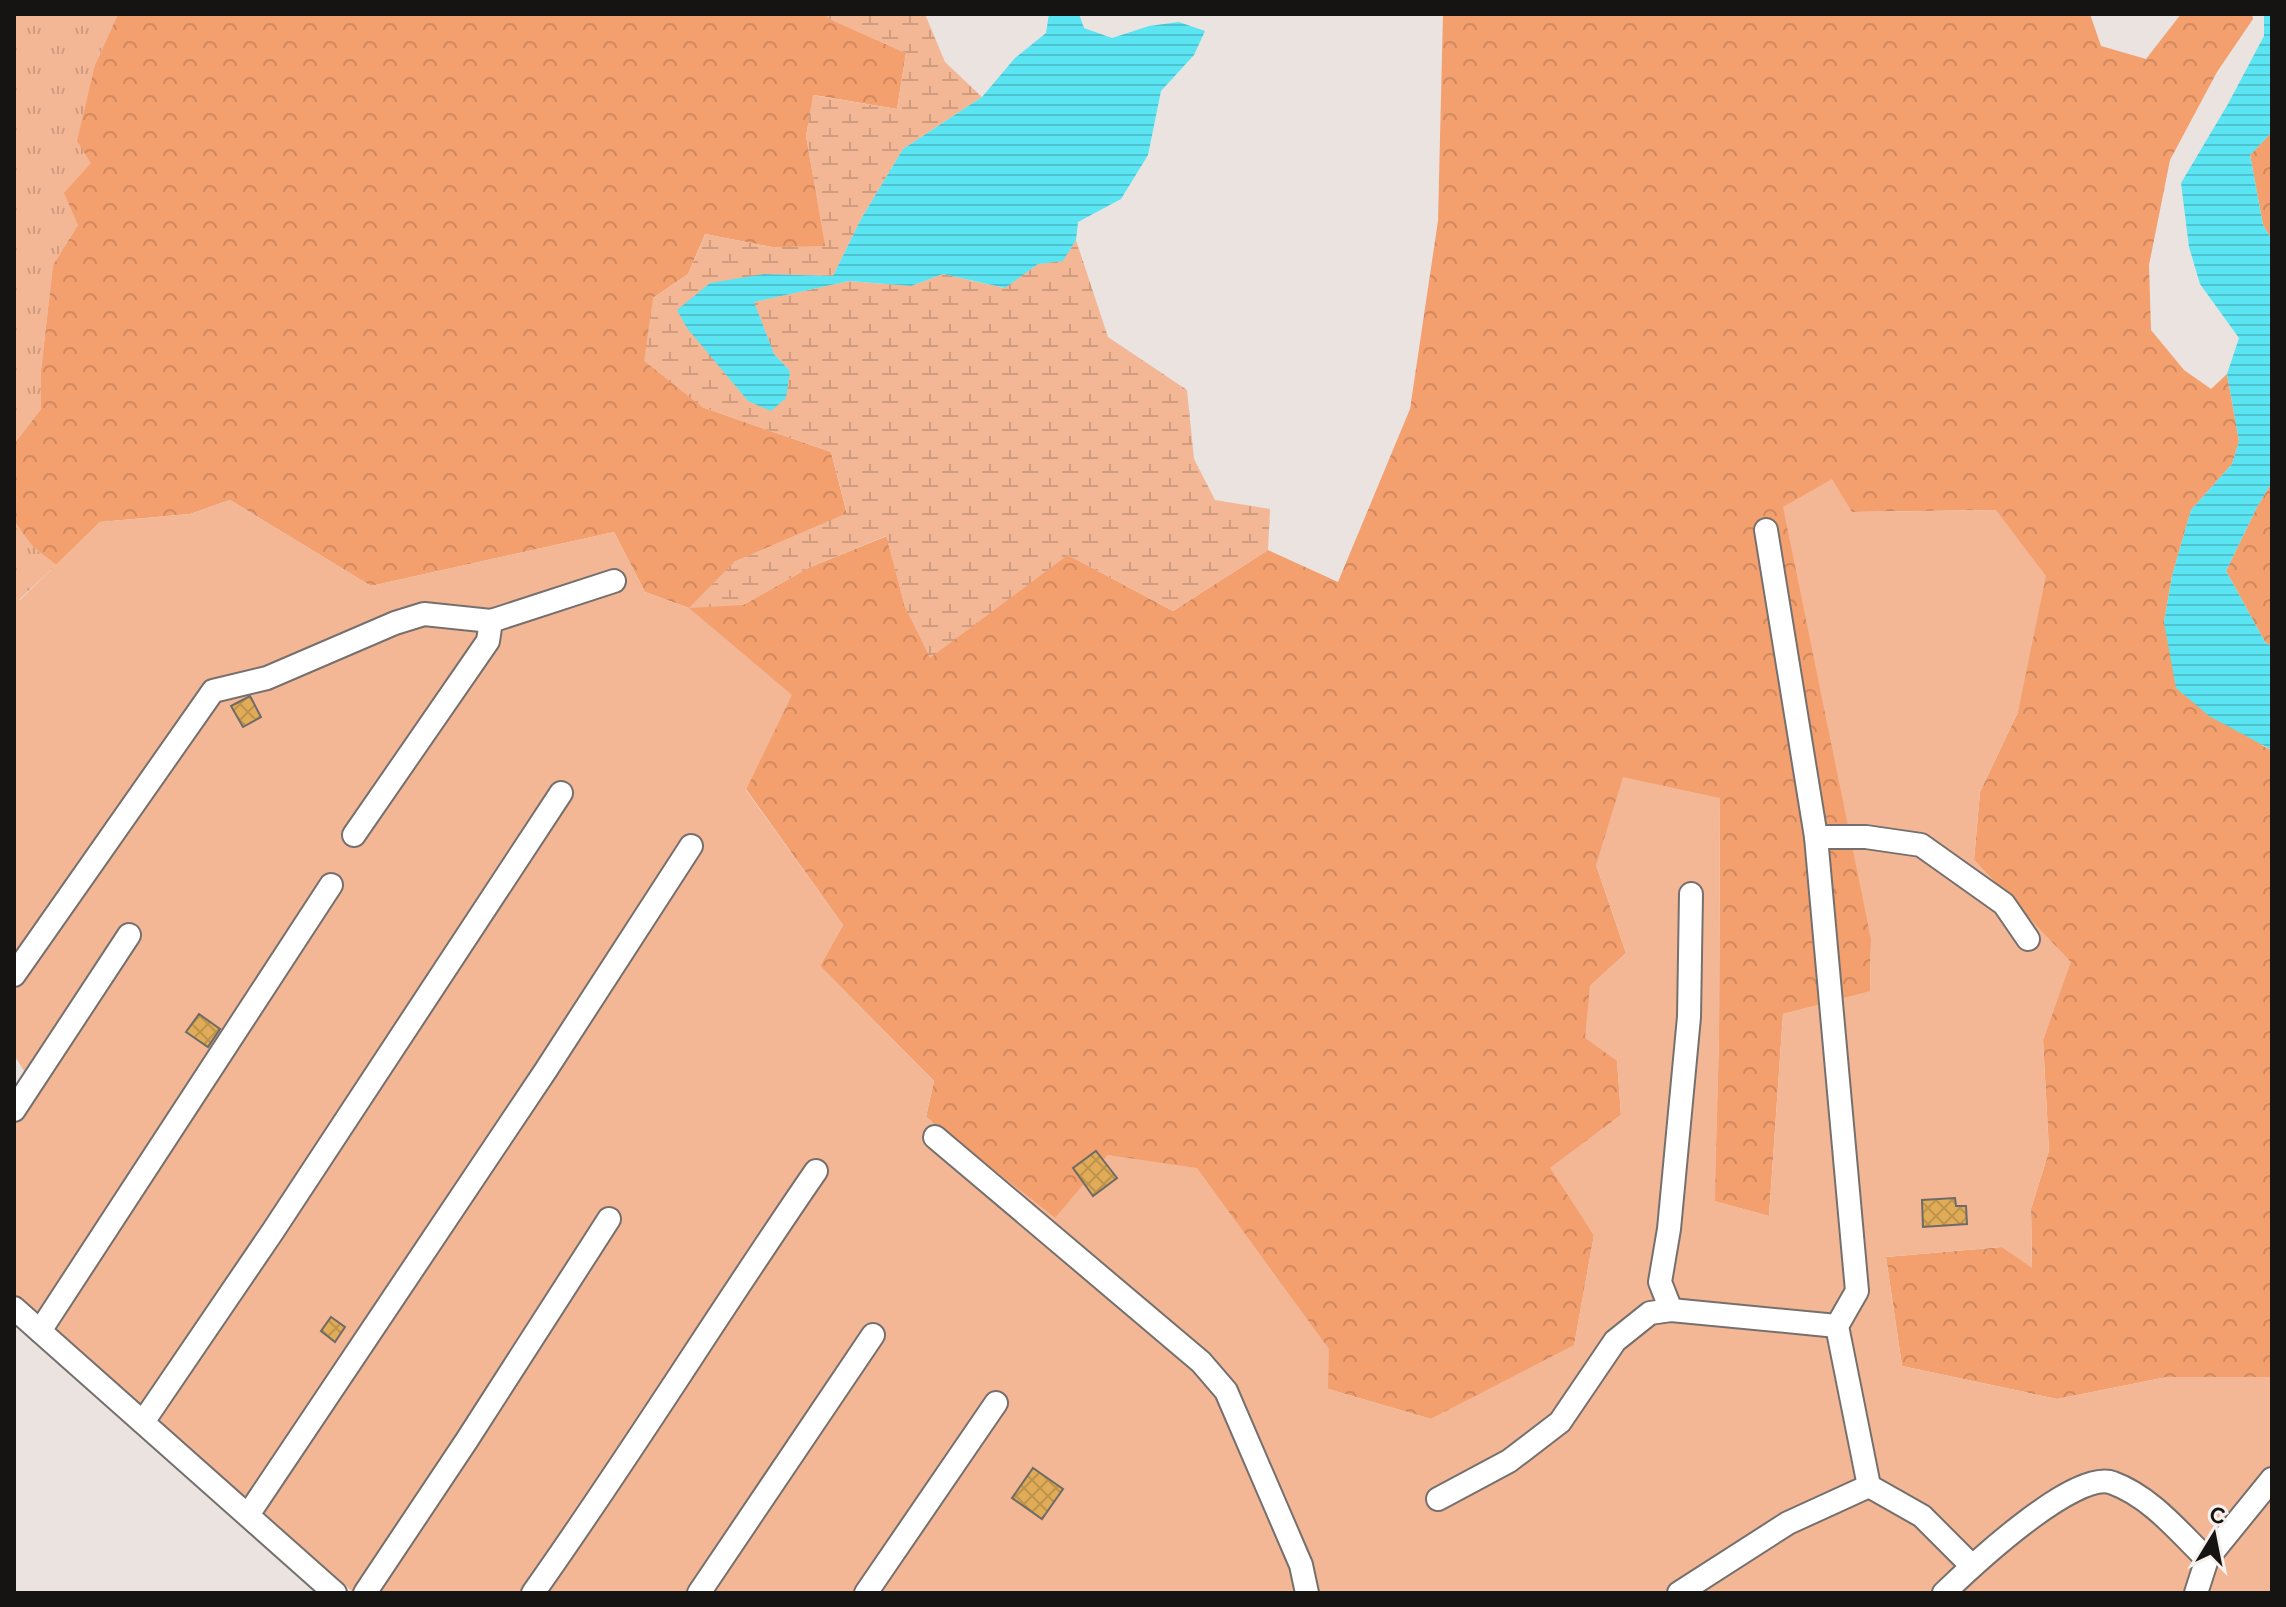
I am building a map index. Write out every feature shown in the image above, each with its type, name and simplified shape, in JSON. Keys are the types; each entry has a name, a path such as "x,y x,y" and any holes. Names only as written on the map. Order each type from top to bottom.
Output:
{"street":[{"path":"1766,530 1816,837 1857,1291 1837,1326 1869,1486 1922,1516 1972,1566"},
{"path":"14,975 213,691 267,678 395,623 424,614 491,621 614,581"},
{"path":"354,835 488,641 491,621"},
{"path":"143,1422 273,1231 561,793"},
{"path":"1816,837 1866,837 1921,845 2004,904 2028,939"},
{"path":"248,1515 529,1096 691,846"},
{"path":"40,1331 331,885"},
{"path":"1671,1310 1660,1282 1669,1229 1689,1017 1691,894"},
{"path":"14,1110 129,935"},
{"path":"935,1137 1201,1362 1226,1391 1301,1565 1307,1593"},
{"path":"533,1593 598,1501 745,1274 816,1171"},
{"path":"365,1593 609,1219"},
{"path":"14,1308 335,1593"},
{"path":"1438,1499 1509,1461 1560,1422 1615,1341 1650,1313 1671,1310 1837,1326"},
{"path":"699,1593 873,1335"},
{"path":"866,1593 996,1403"},
{"path":"2197,1593 2207,1559 2272,1479"},
{"path":"1944,1593 1989,1549 2078,1487 2110,1481 2144,1499 2207,1559"},
{"path":"1679,1593 1788,1523 1869,1486"}],"green space":[{"path":"14,14 118,14 95,65 91,163 78,225 53,265 41,370 41,409 14,444"},
{"path":"118,14 825,14 906,53 897,109 814,95 806,136 826,247 772,247 705,234 688,274 653,298 702,407 831,452 847,514 734,562 743,605 808,568 887,536 905,607 1068,555 1173,611 1268,550 1338,582 1410,409 1438,221 1443,14 2090,14 2101,46 2146,59 2181,14 2252,14 2253,19 2217,72 2170,160 2149,265 2151,330 2184,370 2211,389 2227,374 2239,441 2232,464 2191,510 2172,576 2164,622 2263,746 2272,750 2272,1377 2167,1377 2057,1399 1902,1366 1886,1257 2002,1247 2032,1267 2031,1209 2049,1151 2043,1040 2070,962 1974,860 1980,792 2018,712 1996,510 1852,512 1871,939 1870,992 1783,1014 1769,1216 1714,1201 1719,1038 1720,798 1596,865 1626,953 1590,986 1617,1061 1621,1115 1551,1168 1594,1235 1574,1346 1431,1419 1328,1389 1108,1155 1056,1219 926,1117 934,1081 820,966 843,925 746,789 689,608 645,592 614,532 371,586 230,500 190,514 100,522 56,565 32,546 14,521 14,444 41,409 41,370 53,265 78,225 64,193 91,163 77,141 95,65"},
{"path":"825,14 925,14 945,62 982,97 903,149 861,219 833,276 764,274 721,368 748,401 790,371 774,354 753,302 849,281 911,286 943,274 1004,288 1038,264 1063,260 1076,240 1108,337 1187,390 1194,459 1215,500 1270,509 1268,550 1173,611 1068,555 930,658 905,607 886,536 808,568 743,605 689,608 734,562 847,513 831,452 702,407 644,361 653,298 688,274 705,234 772,247 825,246 806,136 813,95 897,109 906,53 829,19"},
{"path":"2272,132 2272,240 2263,225 2250,155"},
{"path":"1832,479 1852,512 1996,510 2046,576 2018,712 1980,792 1974,860 2071,962 2043,1040 2049,1151 2031,1209 2032,1268 2002,1247 1886,1257 1902,1366 2057,1399 2167,1377 2272,1377 2272,1593 354,1593 14,1293 14,1113 33,1085 14,1055 14,598 20,600 100,522 190,514 230,500 371,586 614,532 645,592 689,608 792,695 746,790 843,925 820,966 934,1081 926,1117 1055,1218 1108,1155 1197,1168 1329,1349 1328,1389 1431,1419 1574,1345 1594,1235 1550,1168 1621,1115 1617,1061 1585,1038 1590,986 1626,953 1596,865 1623,777 1720,798 1715,1201 1769,1216 1783,1014 1870,991 1871,939 1783,507"},
{"path":"2272,482 2272,647 2265,642 2226,571"},
{"path":"14,521 32,546 56,565 19,600 14,598"}],"water":[{"path":"1049,14 1079,14 1084,28 1112,38 1149,26 1179,22 1205,31 1194,55 1161,91 1148,155 1121,199 1078,222 1076,240 1063,261 1038,264 1005,288 943,274 911,286 849,281 754,302 774,354 790,371 786,398 771,411 748,401 687,328 677,310 710,283 764,274 833,276 861,219 903,149 982,97 1015,58 1046,33"},
{"path":"2264,14 2272,14 2272,132 2250,155 2263,225 2272,240 2272,482 2226,571 2265,642 2272,647 2272,750 2209,716 2176,688 2164,622 2172,576 2191,510 2232,464 2239,441 2227,374 2239,338 2200,284 2189,247 2181,183 2264,36"}],"building":[{"path":"250,696 261,717 243,727 231,706"},
{"path":"199,1014 220,1029 208,1047 186,1032"},
{"path":"1096,1151 1117,1178 1093,1196 1073,1168"},
{"path":"1955,1198 1956,1206 1966,1206 1967,1224 1923,1227 1922,1200"},
{"path":"331,1317 345,1327 335,1342 321,1331"},
{"path":"1033,1468 1063,1489 1042,1519 1012,1498"}]}
